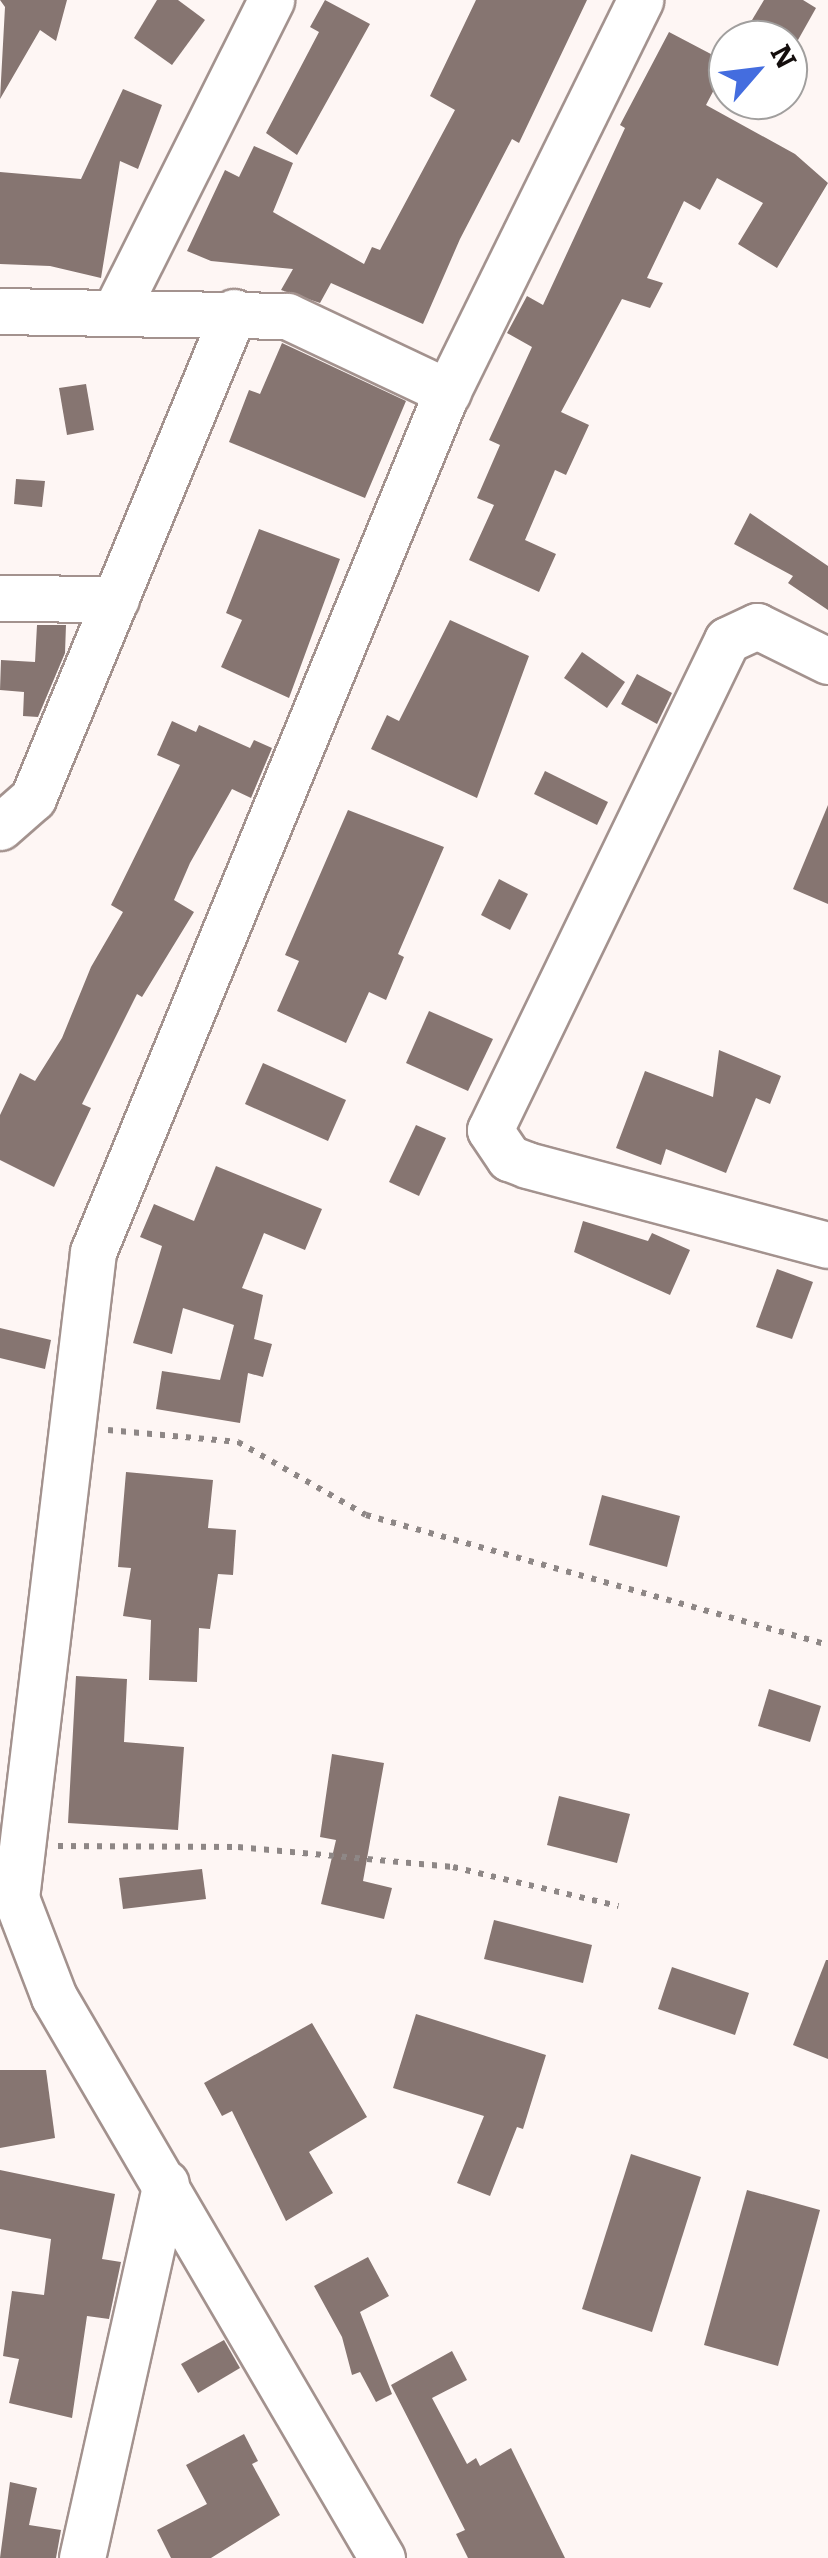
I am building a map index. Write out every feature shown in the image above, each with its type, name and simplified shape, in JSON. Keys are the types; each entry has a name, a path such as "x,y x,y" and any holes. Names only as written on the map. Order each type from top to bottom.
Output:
{"street":[{"path":"115,312 272,0"},
{"path":"382,2558 54,1997 16,1898 11,1845 72,1426 93,1252 448,392 640,0"},
{"path":"0,311 234,312 287,316 448,392"},
{"path":"0,827 33,798 234,312"},
{"path":"0,598 116,599"},
{"path":"828,661 757,626 727,640 490,1130 509,1158 527,1165 828,1246"},
{"path":"82,2558 166,2183"}],"path":[{"path":"72,1426 238,1442 366,1515 828,1644"},
{"path":"11,1845 238,1847 453,1867 618,1906"}],"building":[{"path":"0,0 67,0 56,41 40,30 0,99 5,7"},
{"path":"157,0 178,0 205,20 172,65 134,38"},
{"path":"325,0 370,24 297,155 266,133 319,32 310,27"},
{"path":"476,0 587,0 519,143 512,139 460,239 423,324 331,283 320,303 281,290 293,269 211,261 187,251 225,170 239,177 254,146 293,163 273,212 364,264 372,247 380,250 455,110 430,96"},
{"path":"764,0 803,0 816,8 808,22 752,20"},
{"path":"669,32 708,52 708,120 733,120 795,154 828,183 777,268 738,244 763,203 717,178 700,210 684,201 647,278 663,283 650,308 622,299 561,412 589,425 566,475 555,470 525,540 556,554 539,592 469,560 494,505 477,498 500,445 489,440 532,347 507,333 527,296 543,305 625,128 620,125"},
{"path":"123,89 162,105 138,169 120,161 101,278 50,266 0,264 0,172 81,179"},
{"path":"282,343 406,401 365,498 229,442 249,390 260,394"},
{"path":"86,384 94,430 67,435 59,388"},
{"path":"16,479 45,481 42,507 14,504"},
{"path":"750,513 828,566 828,610 788,583 793,576 734,544"},
{"path":"259,529 340,559 289,698 221,667 242,620 226,613"},
{"path":"450,620 529,656 477,798 371,749 387,715 399,721"},
{"path":"37,625 66,625 65,653 38,717 23,716 24,692 0,690 1,660 35,662"},
{"path":"582,652 625,682 607,708 564,678"},
{"path":"637,674 672,693 657,724 621,704"},
{"path":"172,721 196,732 199,725 250,748 254,740 272,748 251,798 232,789 190,863 174,900 194,912 142,997 137,994 82,1104 91,1108 54,1187 0,1160 0,1115 20,1073 35,1081 62,1038 91,967 123,912 111,905 180,765 157,755"},
{"path":"545,771 608,802 597,825 534,794"},
{"path":"828,805 828,904 793,889"},
{"path":"348,810 444,847 398,954 404,957 386,1000 369,992 346,1043 277,1011 299,961 285,955"},
{"path":"499,879 528,894 510,930 481,915"},
{"path":"429,1011 493,1039 468,1091 406,1063"},
{"path":"719,1050 781,1076 770,1104 756,1098 726,1173 666,1149 661,1165 616,1148 645,1071 713,1097"},
{"path":"263,1063 346,1100 328,1141 245,1104"},
{"path":"416,1125 446,1138 419,1196 389,1182"},
{"path":"216,1166 322,1209 305,1250 264,1233 242,1288 263,1295 254,1339 272,1344 263,1377 248,1373 240,1423 156,1409 162,1371 220,1380 234,1325 183,1308 172,1354 133,1343 162,1246 140,1237 154,1204 194,1221"},
{"path":"583,1221 648,1241 652,1233 690,1250 670,1295 574,1252"},
{"path":"777,1269 813,1282 792,1339 756,1327"},
{"path":"0,1328 51,1340 45,1369 0,1358"},
{"path":"126,1472 213,1480 208,1528 236,1530 233,1575 218,1574 210,1629 199,1628 197,1682 149,1680 151,1620 123,1616 131,1568 118,1567"},
{"path":"602,1495 680,1516 667,1567 589,1545"},
{"path":"76,1676 127,1679 124,1742 184,1747 178,1830 68,1823"},
{"path":"769,1689 821,1706 810,1742 758,1726"},
{"path":"332,1754 384,1763 363,1881 392,1888 384,1919 321,1904 336,1840 320,1837"},
{"path":"559,1796 630,1814 617,1863 547,1845"},
{"path":"202,1869 206,1899 123,1909 119,1878"},
{"path":"494,1920 592,1945 583,1983 484,1959"},
{"path":"828,1960 828,2059 793,2045"},
{"path":"672,1967 749,1993 735,2035 658,2009"},
{"path":"416,2014 546,2055 523,2129 517,2127 490,2196 457,2183 484,2116 393,2088"},
{"path":"312,2023 367,2117 309,2152 333,2193 286,2221 232,2111 222,2116 204,2083"},
{"path":"0,2070 46,2070 55,2138 0,2148"},
{"path":"631,2154 701,2177 652,2332 582,2309"},
{"path":"0,2170 115,2194 102,2259 121,2262 109,2319 87,2316 72,2418 9,2403 19,2359 3,2356 12,2291 44,2295 51,2239 0,2229"},
{"path":"747,2190 820,2210 778,2366 704,2345"},
{"path":"368,2257 389,2296 360,2312 392,2394 376,2402 360,2372 352,2375 342,2337 314,2286"},
{"path":"224,2340 240,2368 198,2393 181,2364"},
{"path":"452,2351 467,2380 432,2398 467,2464 476,2458 480,2466 511,2448 565,2558 468,2558 456,2534 465,2530 391,2385"},
{"path":"244,2434 258,2461 252,2464 280,2515 211,2558 171,2558 157,2530 207,2504 186,2465"},
{"path":"10,2482 37,2488 29,2525 61,2530 56,2558 0,2558"}]}
